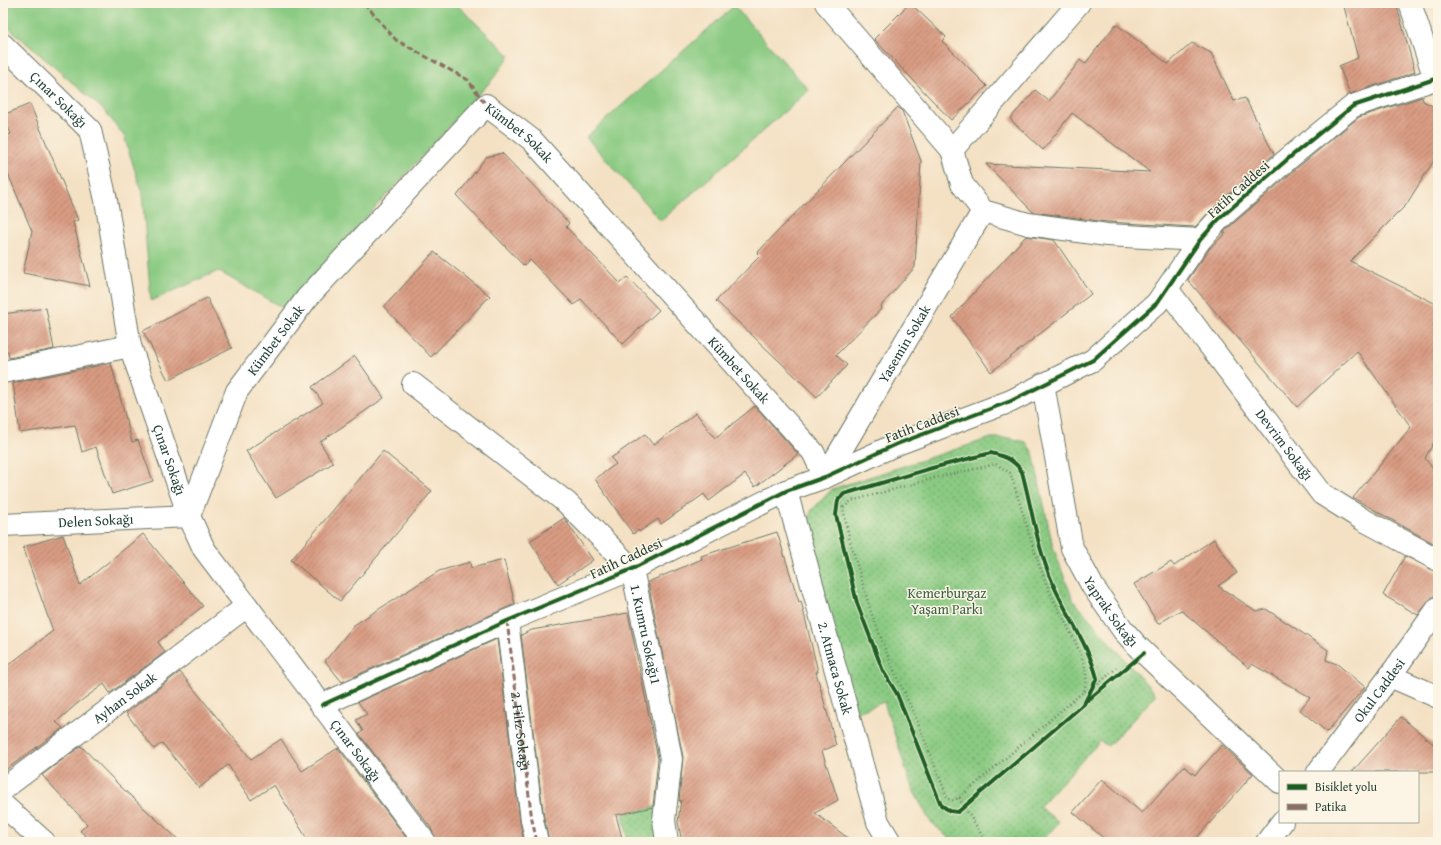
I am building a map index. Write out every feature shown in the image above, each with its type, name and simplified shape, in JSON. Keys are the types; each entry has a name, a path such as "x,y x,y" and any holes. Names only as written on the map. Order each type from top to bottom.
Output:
{"street":[{"path":"826,3 952,150 962,184 983,211 1036,226 1107,235 1200,240"},
{"path":"952,150 1080,3"},
{"path":"1410,3 1437,80"},
{"name":"Çınar Sokağı","path":"3,45 90,130 106,200 130,346 189,516 204,549 425,842"},
{"name":"Fatih Caddesi","path":"322,705 507,621 632,569 786,491 825,477 897,444 1011,401 1093,360 1157,303 1200,240 1219,219 1288,158 1353,106 1437,80"},
{"name":"Kümbet Sokak","path":"189,516 237,391 307,298 486,104 532,140 813,452 825,477"},
{"name":"Yasemin Sokak","path":"825,477 983,211"},
{"name":"Devrim Sokağı","path":"1167,289 1322,494 1362,519 1438,560"},
{"path":"3,372 130,346"},
{"name":"1. Kumru Sokağı1","path":"413,384 566,503 632,569 660,701 670,759 664,820 667,842"},
{"name":"Yaprak Sokağı","path":"1043,384 1072,548 1093,587 1123,630 1139,648 1279,781"},
{"name":"2. Atmaca Sokak","path":"786,491 878,822 890,842"},
{"name":"Delen Sokağı","path":"3,525 189,516"},
{"name":"Ayhan Sokak","path":"3,789 247,606"},
{"name":"Okul Caddesi","path":"1319,771 1390,676 1438,608"},
{"name":"2. Filiz Sokağı","path":"507,621 532,820 537,842"},
{"path":"1390,676 1438,697"},
{"path":"3,805 44,842"},
{"path":"1267,842 1281,823"}],"path":[{"path":"1084,691 1087,678 1084,664 1072,635 1055,605 1043,576 1010,473 996,464 850,501 843,508 850,541 871,612 891,664 913,711 948,799 953,800 959,798 1084,691 1092,689 1139,648"},
{"path":"837,508 838,500 841,497"},
{"path":"1042,558 1045,564"},
{"path":"1089,694 1097,678"},
{"path":"959,798 963,808 986,842"},
{"path":"963,808 970,802"}],"green space":[{"path":"3,3 455,3 510,56 492,80 283,308 218,271 151,301 142,193 124,136 104,110 3,23"},
{"path":"734,6 809,90 661,221 586,137"},
{"name":"Kemerburgaz Yaşam Parkı","path":"991,438 1009,438 1026,442 1033,453 1053,547 1073,600 1156,695 1108,746 1100,741 1039,807 1059,822 1041,842 953,842 930,821 912,788 884,702 855,713 806,534 811,511 832,489"},
{"path":"659,806 664,842 628,842 623,814"}],"building":[{"path":"910,3 946,37 942,41 987,86 951,120 874,39"},
{"path":"1343,3 1396,3 1415,72 1350,94 1339,66 1358,58"},
{"path":"1116,24 1168,64 1192,43 1211,53 1234,101 1245,98 1274,154 1211,210 1195,227 1107,222 1033,212 986,164 1150,172 1072,113 1043,150 1010,119 1035,90 1049,101 1080,60 1085,64"},
{"path":"1422,97 1423,101 1438,109 1438,154 1406,205 1350,261 1438,305 1438,435 1425,458 1438,476 1438,546 1353,498 1411,427 1357,351 1297,407 1188,280 1210,248 1226,233 1223,233 1228,228 1359,117"},
{"path":"30,104 78,220 73,222 90,286 23,273 32,231 3,162 3,137 11,134 3,115"},
{"path":"898,107 902,111 921,161 915,267 881,306 882,308 836,355 847,365 817,397 716,301 760,256 757,253"},
{"path":"502,153 569,223 566,227 620,283 627,277 659,310 623,344 581,299 574,305 530,260 524,266 457,196 486,157"},
{"path":"1026,236 1054,240 1091,294 991,372 952,317"},
{"path":"434,252 490,296 431,357 384,307"},
{"path":"207,298 232,348 168,380 143,331"},
{"path":"46,308 54,349 9,358 8,351 3,352 3,314"},
{"path":"355,356 384,398 320,442 333,463 276,498 246,451 323,403 312,387"},
{"path":"111,363 132,442 138,440 153,481 112,494 96,447 82,452 75,425 20,433 13,383"},
{"path":"755,406 798,454 755,487 745,474 709,501 704,494 661,524 658,519 639,532 638,530 633,534 595,479 616,464 611,458 645,434 653,445 696,413 715,438"},
{"path":"383,451 432,491 340,601 291,560"},
{"path":"564,518 593,560 558,584 530,541"},
{"path":"777,532 799,602 801,601 818,672 816,672 836,745 822,751 838,800 815,813 853,842 682,842 678,822 681,800 679,801 683,757 648,582 702,559 701,556"},
{"path":"143,534 203,606 158,642 165,652 110,693 104,684 78,703 56,722 63,728 3,772 3,669 53,631 23,547 63,535 80,585"},
{"path":"1214,539 1237,573 1218,586 1256,611 1266,609 1328,650 1326,660 1337,664 1365,687 1327,732 1300,710 1310,697 1252,664 1249,668 1181,610 1158,624 1134,584 1171,562 1174,566"},
{"path":"1405,556 1438,572 1438,590 1418,615 1383,595"},
{"path":"504,560 515,604 342,682 325,661 354,625 439,571 470,562 471,568"},
{"path":"628,613 658,759 653,807 616,815 623,842 549,842 544,818 521,635 532,630"},
{"path":"497,639 520,822 524,842 437,842 431,828 359,734 363,731 356,720 367,714 358,702"},
{"path":"180,672 251,759 281,739 302,771 338,748 409,841 309,842 274,785 251,800 228,765 199,788 162,743 154,749 126,713"},
{"path":"1401,717 1438,748 1438,772 1353,771"},
{"path":"1222,745 1253,774 1193,842 1108,842 1073,812 1102,779 1142,813 1184,766 1195,775"},
{"path":"81,746 121,787 181,842 93,842 80,831 87,824 42,775"}],"marked path":[{"path":"364,3 396,40 468,80 486,105"},
{"path":"507,621 532,820 537,842"}],"cycle path":[{"path":"322,705 507,621 632,569 786,491 825,477 897,444 1011,401 1093,360 1157,303 1200,240 1219,219 1289,158 1353,106 1435,79 1438,80"},
{"path":"991,453 1009,459 1016,464 1022,472 1047,570 1083,642 1097,678 1084,704 958,812 950,811 941,805 897,694 883,671 857,603 836,515 838,500 844,494 932,468 991,453"},
{"path":"1088,700 1144,653"}]}
